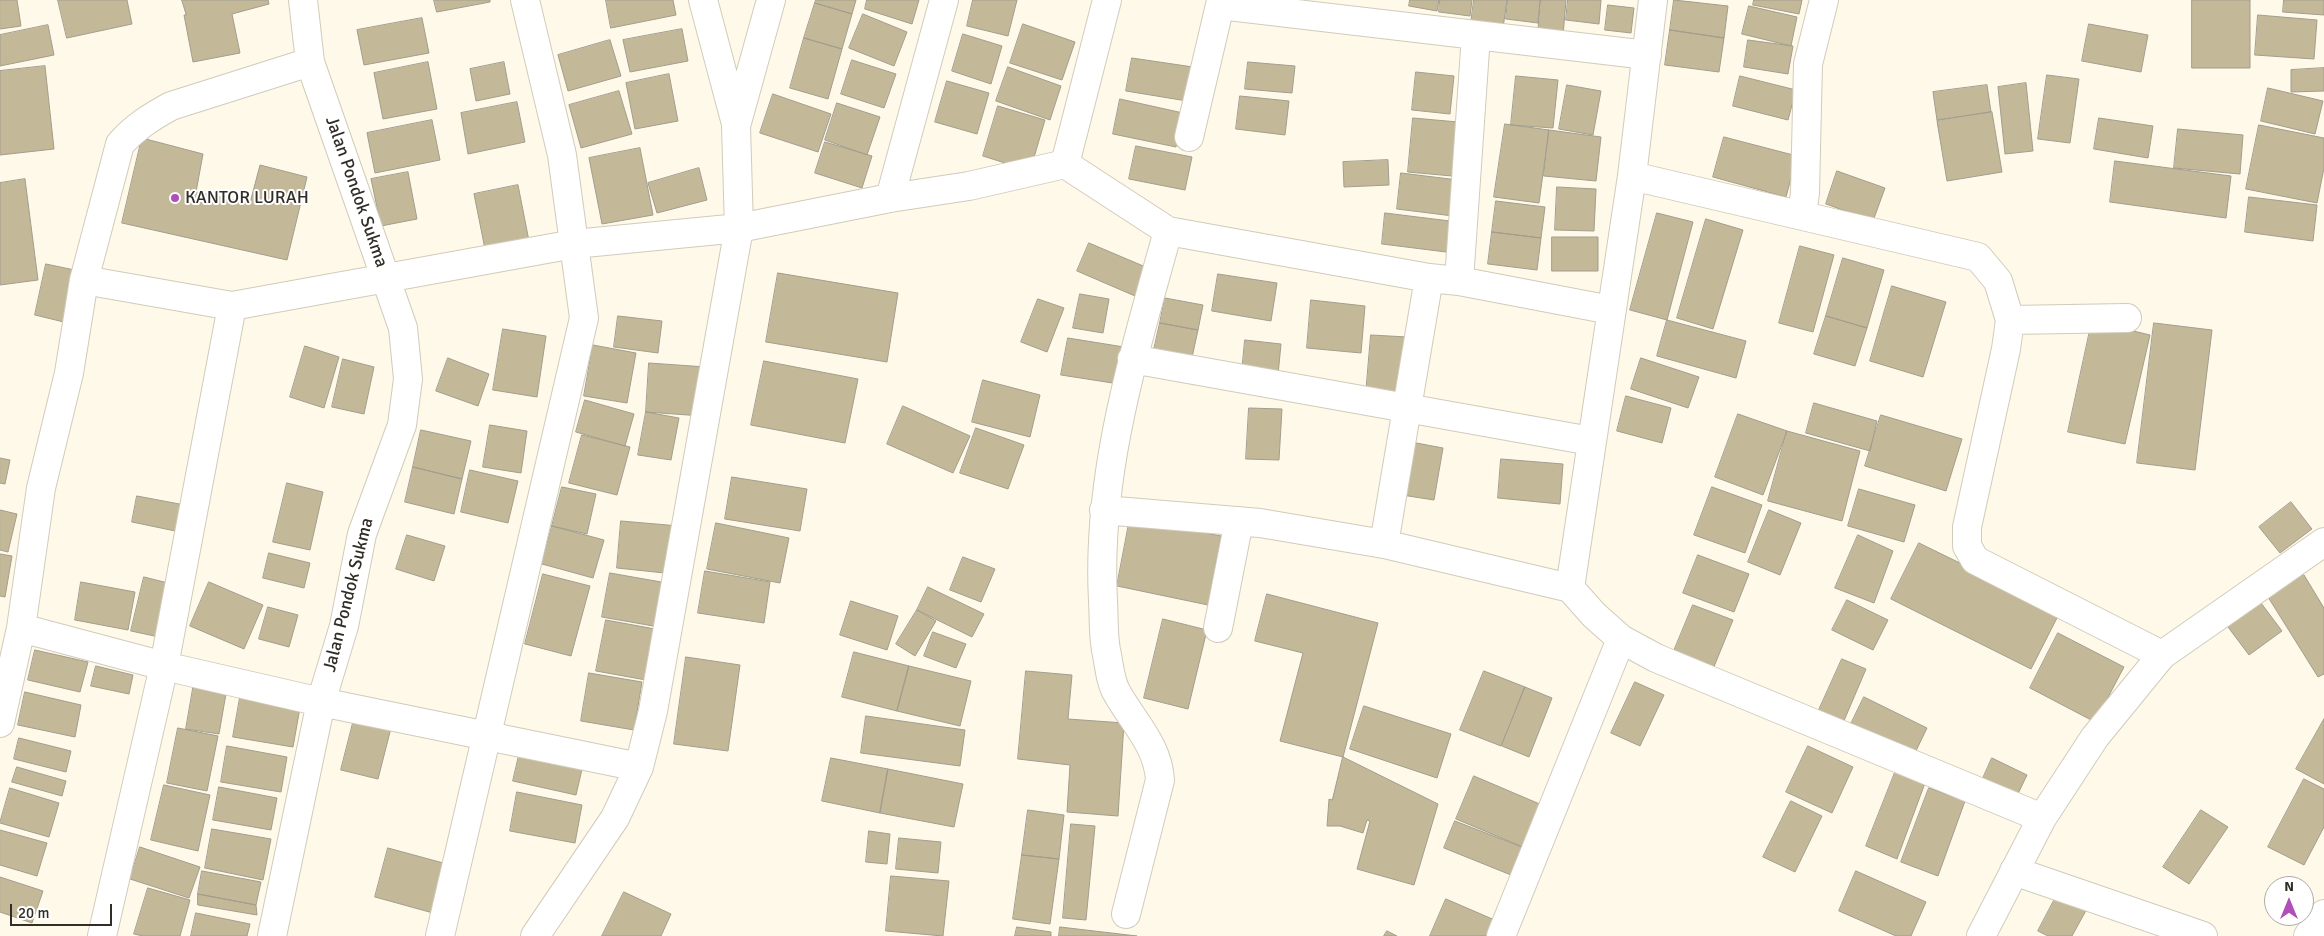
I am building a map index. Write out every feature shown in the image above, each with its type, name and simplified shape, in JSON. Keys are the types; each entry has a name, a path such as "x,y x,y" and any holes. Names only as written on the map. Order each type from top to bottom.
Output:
{"street":[{"name":"Jalan Pondok Sukma","path":"272,936 321,702 344,626 362,534 402,425 408,379 403,328 310,62 303,0"},
{"path":"440,936 584,318 562,155 525,0"},
{"path":"535,936 616,818 639,767 653,711 739,228 736,126 703,0"},
{"path":"736,126 771,0"},
{"path":"890,198 944,0"},
{"path":"1065,164 1107,0"},
{"path":"1570,588 1632,176 1653,0"},
{"path":"1802,215 1805,193 1808,64 1824,0"},
{"path":"1189,136 1220,2 1646,55"},
{"path":"1459,281 1476,35"},
{"path":"0,722 21,628 41,488 69,373 84,280 120,144 134,129 150,117 171,106 310,62"},
{"path":"84,280 232,306 574,244 739,228 890,198 969,186 1065,164 1168,231 1429,278 1459,281 1611,310"},
{"path":"1632,176 1978,257 1998,281 2010,320 2006,349 1967,527 1967,546 1974,560 2162,655"},
{"path":"1126,914 1160,780 1159,764 1144,734 1115,691 1108,656 1101,569 1104,510 1115,437 1132,360 1168,231"},
{"path":"1384,544 1429,278"},
{"path":"102,936 164,666 232,306"},
{"path":"2010,320 2127,318"},
{"path":"1132,360 1592,441"},
{"path":"1104,510 1238,521 1384,544 1570,588 1594,615 1621,639 1656,658 2042,818"},
{"path":"1218,628 1238,521"},
{"path":"1981,936 2042,818 2095,737 2162,655 2324,542"},
{"path":"21,628 164,666 321,702 639,767"},
{"path":"1501,936 1621,639"},
{"path":"2014,871 2203,936"},
{"path":"2308,936 2324,914"}],"building":[{"path":"0,0 17,0 21,26 0,29"},
{"path":"58,0 127,0 132,24 67,38"},
{"path":"182,0 268,0 269,4 232,14 240,53 193,62"},
{"path":"434,0 490,0 490,2 437,12"},
{"path":"606,0 673,0 676,15 611,28"},
{"path":"816,0 856,0 852,14 815,3"},
{"path":"867,0 919,0 912,24 865,9"},
{"path":"973,0 1017,0 1008,36 967,26"},
{"path":"1410,0 1439,0 1437,11 1409,6"},
{"path":"1440,0 1472,0 1470,16 1439,12"},
{"path":"1474,0 1507,0 1503,28 1471,23"},
{"path":"1508,0 1540,0 1538,23 1506,19"},
{"path":"1541,0 1566,0 1563,36 1538,33"},
{"path":"1568,0 1601,0 1599,24 1566,20"},
{"path":"1674,0 1728,6 1724,38 1670,30"},
{"path":"1754,0 1802,0 1799,14 1753,5"},
{"path":"2192,0 2250,0 2250,68 2192,68"},
{"path":"2284,0 2324,0 2324,15 2283,12"},
{"path":"815,3 852,14 842,49 804,38"},
{"path":"1608,5 1634,8 1631,33 1605,30"},
{"path":"1749,6 1797,17 1791,46 1742,34"},
{"path":"863,14 907,32 894,66 849,48"},
{"path":"2258,15 2317,20 2314,59 2255,55"},
{"path":"422,18 429,53 364,65 357,30"},
{"path":"1023,24 1075,42 1062,80 1010,63"},
{"path":"2089,24 2148,35 2141,72 2082,61"},
{"path":"48,25 54,55 0,66 0,35"},
{"path":"682,29 688,61 630,72 623,40"},
{"path":"1670,30 1724,38 1719,72 1665,65"},
{"path":"963,34 1002,46 991,84 952,71"},
{"path":"804,38 842,49 828,99 790,88"},
{"path":"610,40 621,76 568,91 558,55"},
{"path":"1748,40 1793,46 1788,74 1744,67"},
{"path":"1132,58 1193,67 1187,101 1126,91"},
{"path":"852,60 896,74 884,108 841,94"},
{"path":"428,62 437,109 383,119 374,73"},
{"path":"504,62 510,94 476,101 470,69"},
{"path":"1248,62 1295,66 1292,93 1245,89"},
{"path":"45,66 54,149 0,155 0,71"},
{"path":"1008,67 1061,86 1050,120 996,101"},
{"path":"2324,68 2324,91 2291,92 2291,70"},
{"path":"1416,72 1454,76 1450,114 1412,110"},
{"path":"669,74 678,121 635,129 626,83"},
{"path":"2047,75 2079,79 2070,143 2038,139"},
{"path":"1516,76 1558,80 1553,128 1511,125"},
{"path":"1740,76 1796,90 1788,120 1733,106"},
{"path":"947,81 989,93 977,134 935,122"},
{"path":"2026,83 2033,151 2005,154 1998,87"},
{"path":"1567,85 1601,91 1593,135 1559,129"},
{"path":"1987,85 1991,112 1937,120 1933,92"},
{"path":"2268,88 2323,101 2315,134 2261,121"},
{"path":"619,91 632,134 581,148 569,105"},
{"path":"773,94 831,114 818,152 760,133"},
{"path":"1240,96 1289,101 1285,135 1236,129"},
{"path":"1120,99 1183,113 1176,147 1113,134"},
{"path":"517,102 525,142 468,154 461,113"},
{"path":"837,103 880,117 867,155 825,140"},
{"path":"998,106 1045,120 1030,171 983,156"},
{"path":"1992,112 2002,172 1947,181 1937,121"},
{"path":"1413,118 1458,122 1452,176 1408,172"},
{"path":"2099,118 2153,126 2148,158 2094,149"},
{"path":"432,120 440,160 375,173 367,133"},
{"path":"1505,124 1549,130 1539,203 1494,197"},
{"path":"2259,125 2324,138 2324,168 2317,203 2246,189"},
{"path":"2178,129 2243,135 2240,174 2174,168"},
{"path":"1549,130 1601,137 1596,181 1544,176"},
{"path":"1724,137 1797,156 1786,197 1713,177"},
{"name":"KANTOR LURAH","path":"142,138 203,154 196,192 250,203 260,165 307,177 287,260 122,223"},
{"path":"825,142 872,156 862,188 815,173"},
{"path":"1136,146 1192,157 1185,190 1129,179"},
{"path":"640,148 653,215 602,224 589,158"},
{"path":"1388,160 1389,185 1344,187 1343,162"},
{"path":"2115,161 2231,176 2226,218 2110,202"},
{"path":"699,168 707,200 657,213 648,183"},
{"path":"1837,171 1885,188 1873,221 1826,204"},
{"path":"408,172 417,219 381,226 371,179"},
{"path":"1401,173 1458,180 1453,216 1397,209"},
{"path":"25,179 38,280 0,285 0,183"},
{"path":"518,185 529,241 485,249 474,194"},
{"path":"1557,187 1596,189 1594,231 1555,230"},
{"path":"2249,197 2317,205 2313,241 2245,232"},
{"path":"1496,201 1545,207 1541,238 1492,232"},
{"path":"1385,213 1458,222 1454,253 1382,244"},
{"path":"1657,213 1693,222 1667,320 1630,310"},
{"path":"1706,219 1743,230 1713,329 1677,318"},
{"path":"1492,232 1541,238 1537,270 1488,264"},
{"path":"1552,237 1598,237 1598,271 1552,271"},
{"path":"1089,243 1148,268 1135,296 1077,271"},
{"path":"1800,246 1834,255 1813,332 1779,323"},
{"path":"1843,258 1884,270 1867,328 1826,316"},
{"path":"46,264 84,272 72,324 35,315"},
{"path":"778,273 898,293 887,362 766,342"},
{"path":"1218,274 1277,283 1271,321 1212,311"},
{"path":"1892,286 1946,302 1923,377 1870,361"},
{"path":"1080,294 1109,299 1103,333 1073,328"},
{"path":"1165,298 1203,305 1198,330 1160,323"},
{"path":"1038,299 1064,308 1047,352 1021,342"},
{"path":"1311,300 1365,306 1361,353 1307,348"},
{"path":"618,316 662,321 658,353 614,347"},
{"path":"1826,316 1867,328 1855,366 1814,354"},
{"path":"1667,320 1746,341 1736,378 1657,356"},
{"path":"2092,321 2150,335 2125,444 2068,432"},
{"path":"1160,323 1198,330 1191,362 1153,354"},
{"path":"2154,323 2212,330 2195,470 2137,463"},
{"path":"503,329 546,336 537,397 493,390"},
{"path":"1371,335 1407,337 1402,397 1366,394"},
{"path":"1068,338 1124,347 1119,384 1061,375"},
{"path":"1245,340 1281,344 1278,375 1242,372"},
{"path":"593,345 636,353 627,403 584,396"},
{"path":"305,346 339,357 324,408 290,397"},
{"path":"448,358 489,374 478,406 436,391"},
{"path":"1641,358 1699,377 1688,408 1631,389"},
{"path":"343,359 374,367 364,414 332,407"},
{"path":"764,361 858,379 845,443 751,425"},
{"path":"649,363 706,367 702,416 646,412"},
{"path":"983,380 1040,395 1030,437 972,422"},
{"path":"1626,396 1671,408 1662,443 1617,431"},
{"path":"585,400 634,414 625,446 576,432"},
{"path":"1814,403 1877,421 1870,451 1806,433"},
{"path":"903,406 970,436 953,473 887,444"},
{"path":"1249,408 1282,409 1279,460 1246,459"},
{"path":"646,412 679,418 671,460 638,455"},
{"path":"1738,414 1787,431 1763,495 1715,477"},
{"path":"1881,415 1962,439 1946,491 1865,466"},
{"path":"490,425 527,431 521,473 483,467"},
{"path":"976,428 1024,445 1008,489 960,473"},
{"path":"421,430 471,441 462,479 413,467"},
{"path":"1787,431 1860,451 1842,521 1768,501"},
{"path":"582,435 630,447 617,495 569,483"},
{"path":"1411,442 1443,448 1434,500 1402,495"},
{"path":"0,458 10,460 5,484 0,483"},
{"path":"1501,459 1563,464 1560,504 1498,498"},
{"path":"413,467 462,479 454,514 405,502"},
{"path":"470,470 518,481 508,523 461,512"},
{"path":"732,477 807,489 800,531 725,519"},
{"path":"287,483 323,492 310,550 273,542"},
{"path":"562,487 596,494 587,534 552,526"},
{"path":"1712,487 1762,505 1745,553 1694,535"},
{"path":"1859,489 1915,505 1904,542 1848,526"},
{"path":"137,496 190,506 185,533 132,522"},
{"path":"2291,502 2312,529 2280,553 2259,527"},
{"path":"0,510 17,514 8,552 0,550"},
{"path":"1769,510 1801,523 1780,575 1748,562"},
{"path":"1130,518 1221,536 1208,605 1117,586"},
{"path":"621,521 679,526 674,574 617,568"},
{"path":"716,523 789,538 780,583 707,569"},
{"path":"552,526 604,540 593,578 542,564"},
{"path":"407,535 445,546 434,581 396,569"},
{"path":"1858,535 1893,551 1874,603 1835,588"},
{"path":"1919,543 2060,612 2031,669 1891,599"},
{"path":"269,553 310,563 304,588 263,578"},
{"path":"0,554 12,556 5,597 0,596"},
{"path":"1698,555 1749,574 1734,612 1683,593"},
{"path":"963,557 995,569 981,602 950,590"},
{"path":"705,571 770,582 764,623 698,613"},
{"path":"610,573 667,583 659,627 602,617"},
{"path":"543,574 590,586 571,656 525,644"},
{"path":"2304,575 2324,608 2324,674 2318,677 2268,597"},
{"path":"144,577 172,584 159,637 131,631"},
{"path":"81,582 135,592 128,630 75,620"},
{"path":"209,582 263,605 244,649 190,626"},
{"path":"928,587 984,614 972,637 917,610"},
{"path":"1267,594 1378,623 1343,757 1280,741 1303,653 1255,641"},
{"path":"2258,599 2282,631 2249,655 2225,623"},
{"path":"1847,600 1888,620 1873,650 1832,630"},
{"path":"851,601 898,616 887,650 840,635"},
{"path":"1693,605 1733,620 1711,674 1671,658"},
{"path":"268,607 298,615 289,647 259,639"},
{"path":"917,610 936,621 915,656 896,644"},
{"path":"1163,619 1207,630 1188,709 1144,698"},
{"path":"606,620 655,629 646,680 596,671"},
{"path":"933,632 966,644 956,668 924,656"},
{"path":"2058,633 2124,667 2095,722 2030,688"},
{"path":"35,650 88,662 80,692 28,680"},
{"path":"854,652 909,666 897,711 842,697"},
{"path":"686,657 740,665 728,751 674,744"},
{"path":"1842,659 1866,669 1843,723 1818,712"},
{"path":"96,666 133,675 129,694 91,686"},
{"path":"909,666 971,681 960,726 897,711"},
{"path":"1026,671 1072,675 1068,719 1124,723 1118,816 1067,812 1070,765 1018,759"},
{"path":"1484,671 1525,687 1501,746 1460,730"},
{"path":"589,673 642,682 634,730 581,721"},
{"path":"195,677 228,682 219,734 186,729"},
{"path":"1635,682 1664,695 1640,746 1611,733"},
{"path":"1525,687 1552,698 1529,757 1502,746"},
{"path":"25,692 81,705 75,737 18,725"},
{"path":"241,692 301,702 293,747 233,737"},
{"path":"1864,697 1927,728 1913,757 1850,726"},
{"path":"1364,706 1451,734 1437,778 1350,749"},
{"path":"355,715 392,724 378,779 341,770"},
{"path":"866,716 965,730 960,766 861,753"},
{"path":"2324,719 2324,784 2296,769"},
{"path":"178,728 218,736 207,791 167,783"},
{"path":"19,738 71,751 66,772 14,759"},
{"path":"227,746 287,757 281,792 221,782"},
{"path":"1808,746 1853,767 1832,813 1786,792"},
{"path":"520,751 583,765 576,795 513,781"},
{"path":"1343,757 1438,804 1414,885 1357,869 1370,821 1367,820 1363,833 1340,826 1327,826 1329,799 1332,800"},
{"path":"831,758 888,769 880,813 822,801"},
{"path":"1992,758 2027,775 2014,802 1980,785"},
{"path":"17,767 66,781 62,796 12,782"},
{"path":"888,769 963,784 954,827 880,813"},
{"path":"1896,770 1925,783 1897,859 1866,846"},
{"path":"1474,776 1542,805 1523,847 1456,819"},
{"path":"2304,779 2324,789 2324,827 2304,865 2268,847"},
{"path":"164,785 210,795 198,851 151,840"},
{"path":"219,787 277,798 271,830 213,820"},
{"path":"10,788 59,803 49,837 0,823"},
{"path":"1929,788 1965,801 1938,876 1901,862"},
{"path":"517,792 582,805 575,843 510,831"},
{"path":"1791,801 1822,816 1795,872 1763,857"},
{"path":"1028,810 1064,815 1059,859 1022,855"},
{"path":"2201,810 2228,827 2189,884 2163,867"},
{"path":"1455,821 1527,849 1516,877 1444,848"},
{"path":"1071,824 1095,826 1086,920 1063,918"},
{"path":"212,829 271,839 263,880 205,868"},
{"path":"0,830 47,843 37,876 0,865"},
{"path":"869,831 890,834 887,864 866,862"},
{"path":"899,838 941,842 938,873 896,869"},
{"path":"140,847 200,867 189,898 130,879"},
{"path":"388,848 447,864 433,913 375,897"},
{"path":"1022,855 1059,859 1050,924 1013,919"},
{"path":"202,871 261,882 256,905 198,894"},
{"path":"1856,871 1926,902 1911,936 1896,936 1839,911"},
{"path":"891,876 949,881 943,936 886,931"},
{"path":"0,877 43,891 32,923 0,912"},
{"path":"148,888 190,900 180,936 143,936 134,934"},
{"path":"2060,889 2089,905 2072,936 2048,936 2038,931"},
{"path":"624,892 671,914 661,936 602,936"},
{"path":"198,894 256,905 257,915 198,905"},
{"path":"1446,899 1497,921 1490,936 1430,936"},
{"path":"196,913 250,924 247,936 191,936"},
{"path":"1017,927 1051,932 1051,936 1015,936"},
{"path":"1060,927 1137,936 1059,936"},
{"path":"1387,931 1397,936 1384,936"}],"place":[{"name":"KANTOR LURAH","path":"175,198"}]}
